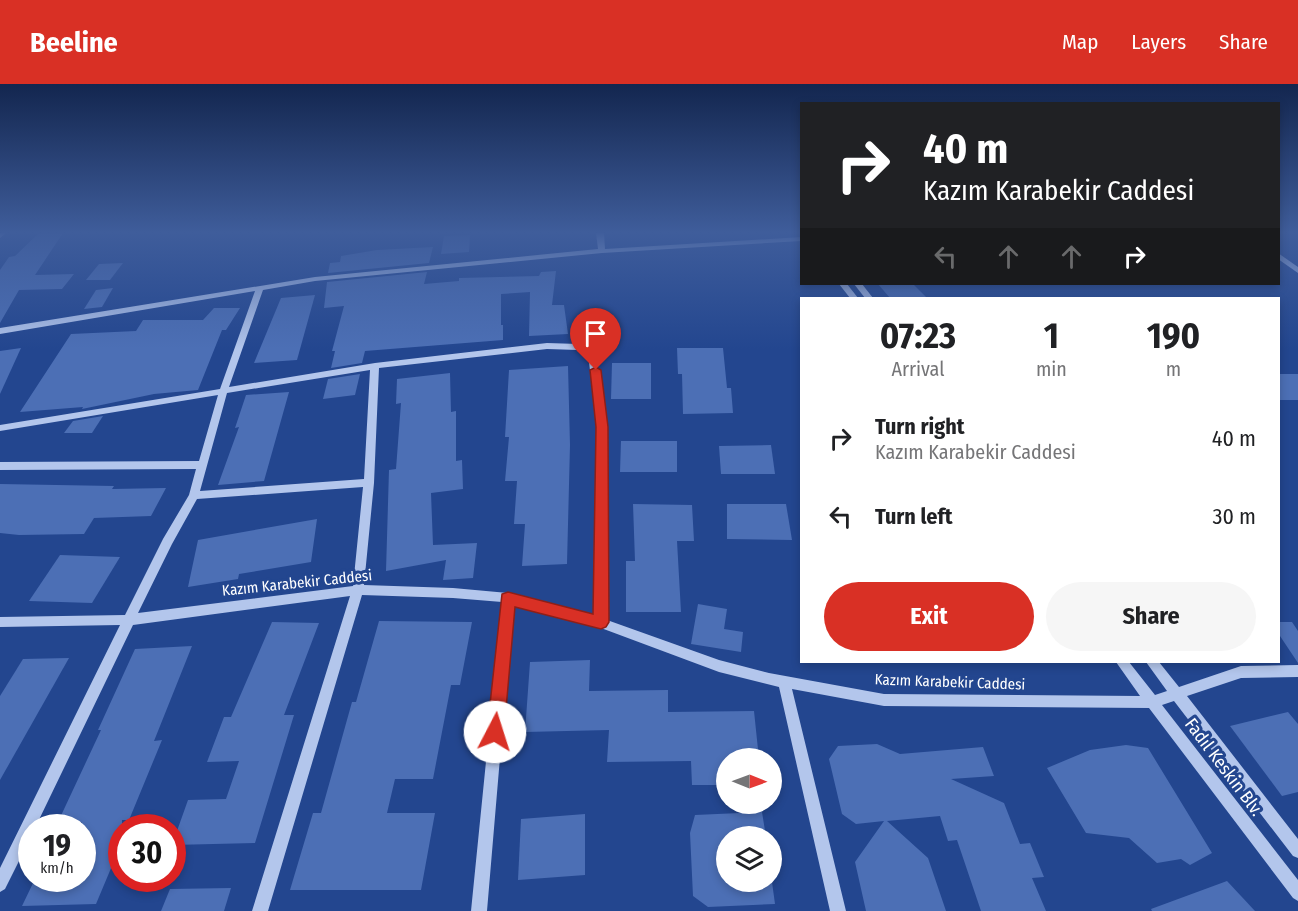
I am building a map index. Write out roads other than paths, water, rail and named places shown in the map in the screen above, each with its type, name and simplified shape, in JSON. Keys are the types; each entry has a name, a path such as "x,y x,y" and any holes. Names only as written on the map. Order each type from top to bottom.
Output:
{"street":[{"path":"0,331 315,279 394,272"},
{"path":"844,285 853,297"},
{"path":"859,285 868,297"},
{"path":"0,884 128,620 167,542 194,495 224,389 259,290"},
{"path":"0,428 224,389 375,366 547,346 579,347 592,352 602,427 601,622"},
{"path":"260,911 358,590 369,483 375,366"},
{"path":"0,466 202,465"},
{"path":"194,495 369,483"},
{"name":"Kazım Karabekir Caddesi","path":"0,622 128,620 358,590 453,593 508,598 601,622 719,666 884,700 1152,702 1241,672 1298,671"},
{"path":"479,911 508,598"},
{"name":"Fadıl Keskin Blv.","path":"1123,663 1298,893"},
{"name":"Fadıl Keskin Blv.","path":"1153,663 1298,851"},
{"path":"784,681 838,911"}]}
